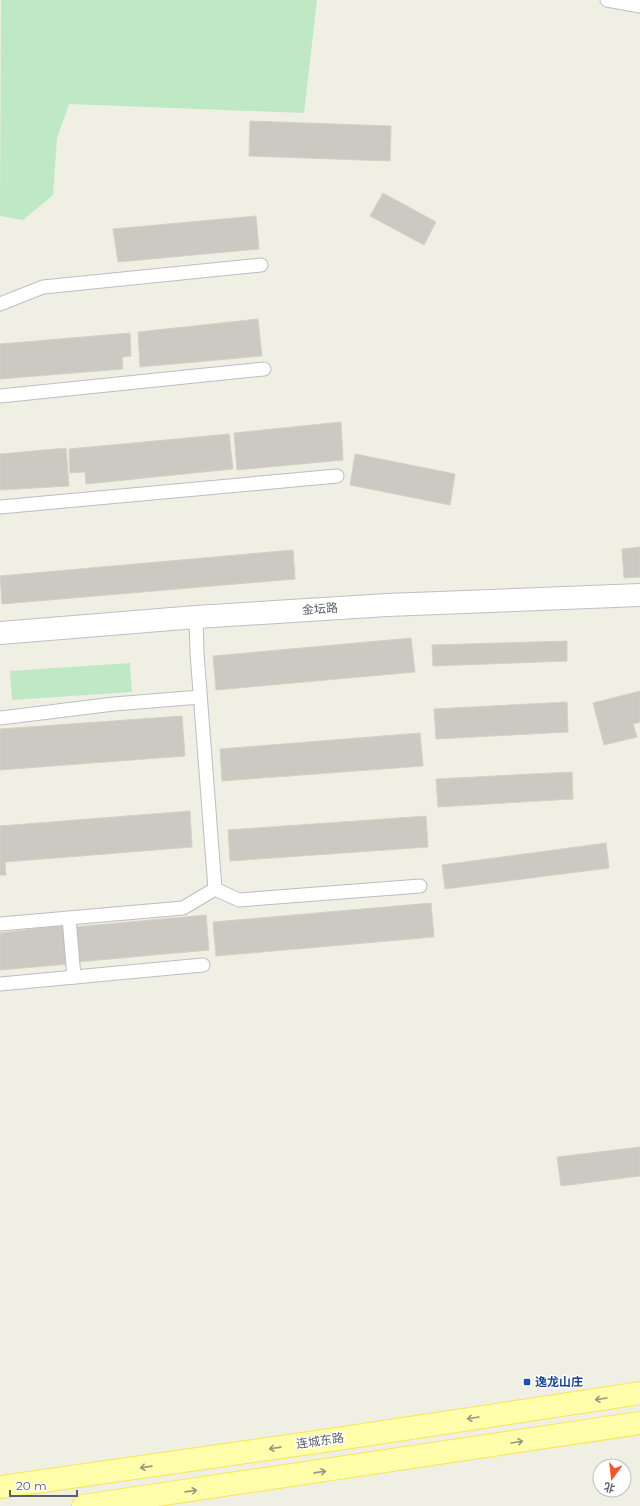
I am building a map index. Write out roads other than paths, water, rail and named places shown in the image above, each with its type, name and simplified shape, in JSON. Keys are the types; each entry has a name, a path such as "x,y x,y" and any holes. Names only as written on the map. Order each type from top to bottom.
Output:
{"main road":[{"name":"金坛路","path":"0,634 196,617 387,605 640,595"},
{"name":"连城东路","path":"0,1487 323,1441 640,1393"},
{"path":"83,1506 640,1424"}],"lane":[{"path":"607,0 640,6"},
{"path":"0,304 43,287 261,265"},
{"path":"0,396 264,369"},
{"path":"0,507 337,476"},
{"path":"196,617 200,697 215,889"},
{"path":"0,718 114,704 200,697"},
{"path":"215,889 239,900 420,886"},
{"path":"0,924 183,908 215,889"},
{"path":"68,918 74,977"},
{"path":"0,984 204,965"}],"place":[{"name":"逸龙山庄","path":"527,1382"}]}
